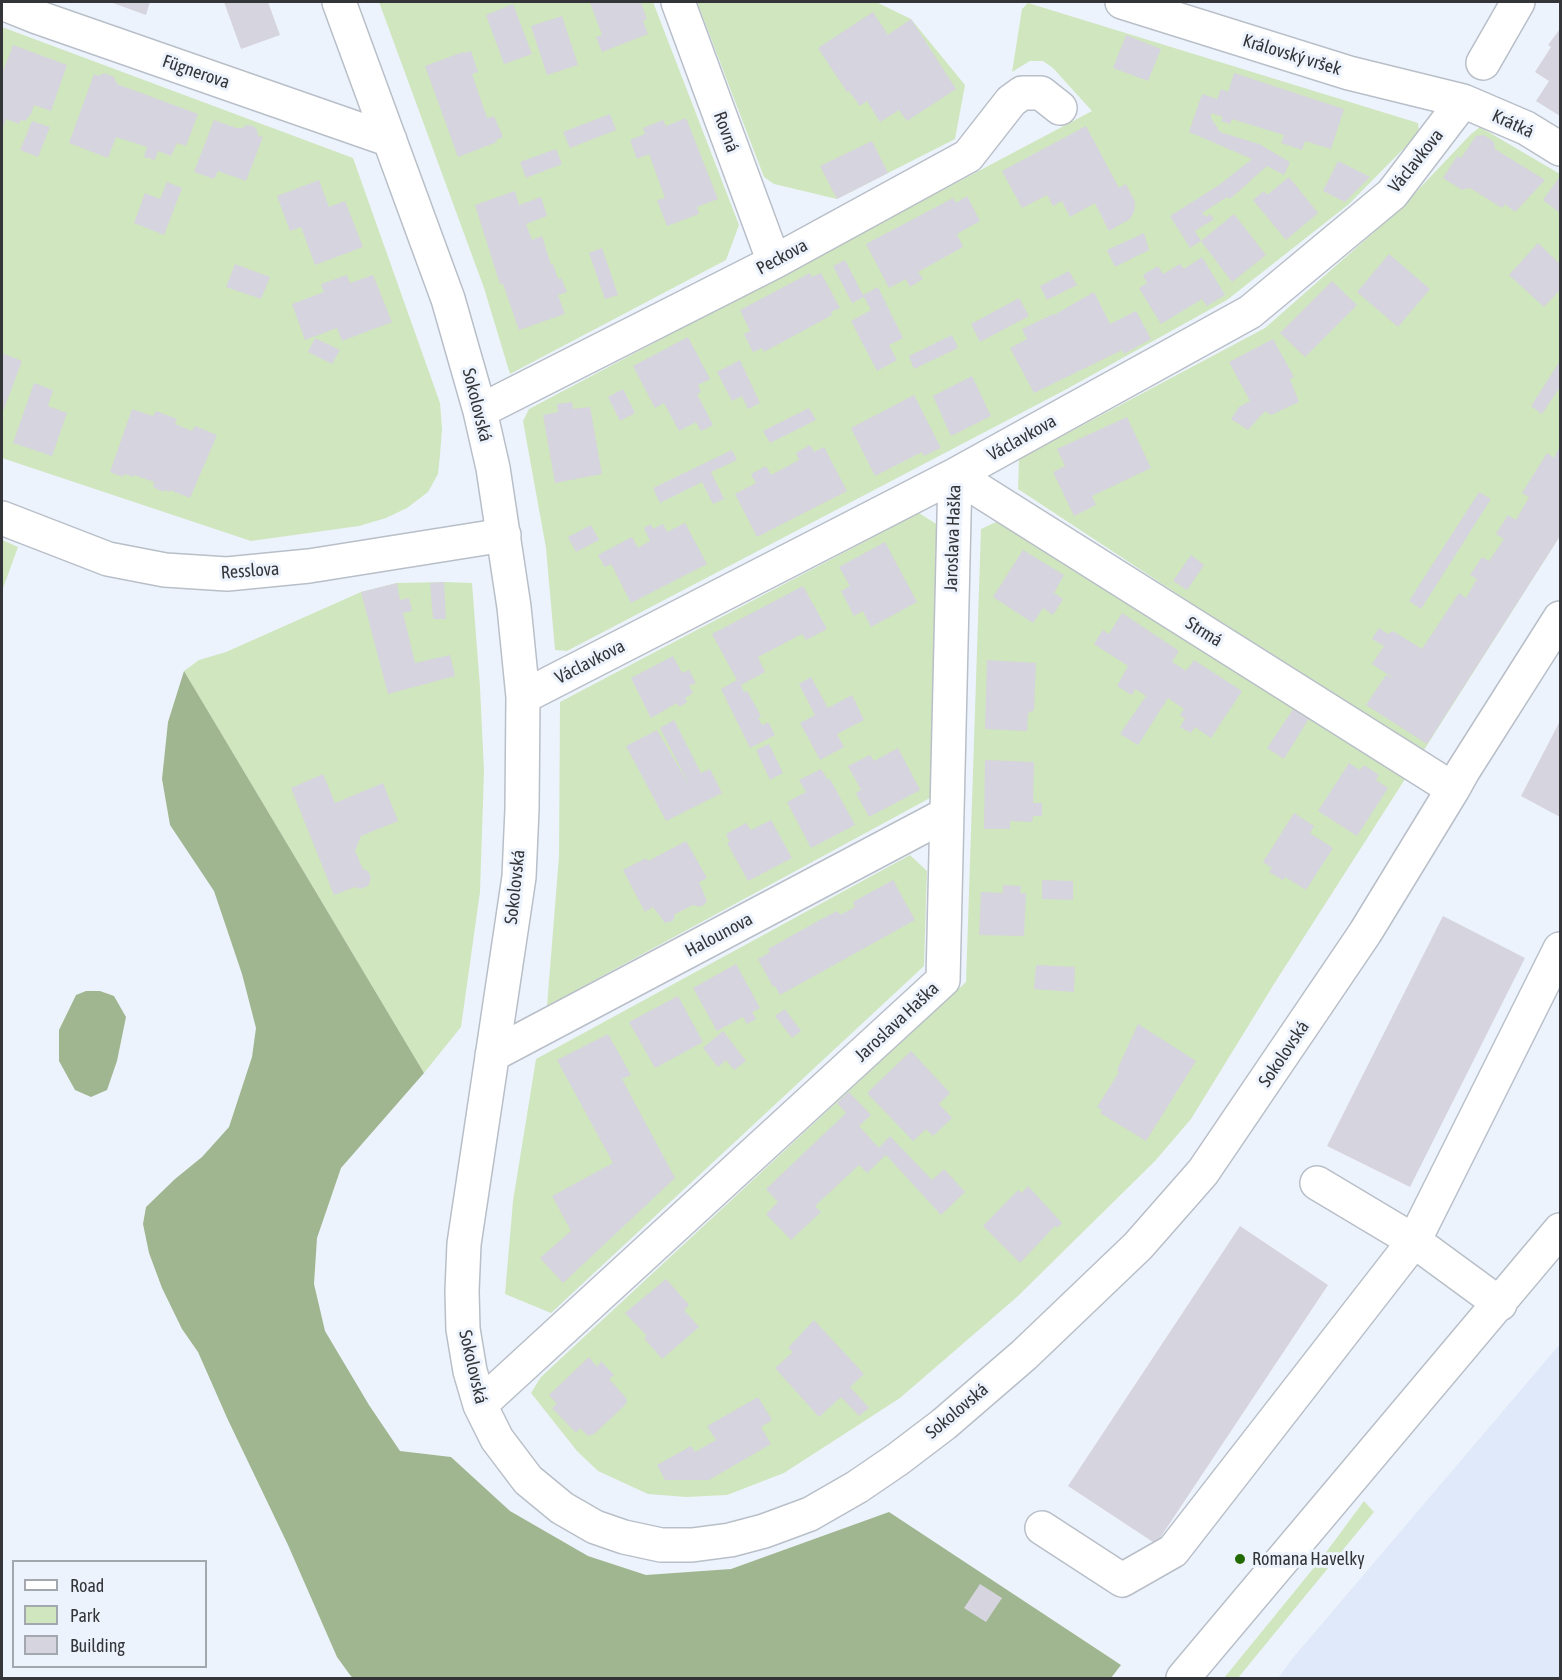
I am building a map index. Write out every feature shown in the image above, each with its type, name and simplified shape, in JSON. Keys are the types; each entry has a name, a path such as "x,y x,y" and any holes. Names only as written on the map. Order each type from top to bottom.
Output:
{"street":[{"name":"Sokolovská","path":"339,2 448,299 480,411 493,468 504,535 523,696 519,877 464,1244 462,1291 464,1329 471,1371 480,1405 497,1439 528,1480 562,1508 595,1527 624,1538 661,1545 692,1545 730,1540 764,1531 810,1514 857,1487 944,1424 1024,1355 1138,1246 1203,1172 1365,933 1462,771 1560,618"},
{"name":"Rovná","path":"678,2 774,262"},
{"name":"Královský vršek","path":"1122,2 1349,73 1463,101"},
{"path":"1483,63 1518,2"},
{"name":"Fügnerova","path":"2,3 390,140"},
{"name":"Peckova","path":"480,411 774,262 968,156 1011,101 1022,93 1041,93 1060,108"},
{"name":"Krátká","path":"1463,101 1526,128 1560,149"},
{"name":"Václavkova","path":"523,696 954,475 1250,312 1392,194 1463,101"},
{"name":"Strmá","path":"954,475 1453,789"},
{"name":"Jaroslava Haška","path":"480,1405 943,980 954,475"},
{"name":"Resslova","path":"2,518 108,559 165,570 227,574 309,566 504,535"},
{"name":"Halounova","path":"492,1055 945,815"},
{"path":"1042,1528 1122,1580 1173,1551 1414,1241 1560,949"},
{"path":"1317,1184 1414,1241 1500,1304"},
{"path":"1182,1678 1414,1402 1500,1304 1560,1230"}],"shaded area":[{"path":"1560,1344 1560,1678 1278,1678 1292,1659"}],"green space":[{"path":"379,2 653,2 739,225 726,260 510,374 484,288"},
{"path":"697,2 876,2 911,19 965,85 955,139 837,199 774,184 764,177"},
{"path":"1028,3 1418,123 1419,133 1349,204 1227,300 1065,390 567,651 555,650 546,548 523,421 529,409 1092,111 1053,68 1043,61 1030,61 1012,72 1022,9"},
{"path":"2,27 353,158 440,403 442,429 438,474 428,492 407,508 386,518 359,526 251,541 2,458"},
{"path":"1480,127 1560,174 1560,536 1424,750 1194,605 1018,489 1019,459 1265,328 1397,212"},
{"path":"919,513 941,527 930,798 547,1006 559,856 560,702"},
{"path":"1007,517 1407,776 1191,1119 1155,1161 1017,1297 900,1398 784,1473 727,1495 686,1497 648,1494 598,1471 577,1451 531,1393 541,1377 966,982 981,529"},
{"path":"2,540 18,547 2,591"},
{"path":"397,583 472,583 484,771 480,892 461,1027 424,1073 184,671 199,660 226,652 361,592"},
{"path":"184,671 424,1073 341,1168 317,1238 314,1284 325,1331 369,1405 400,1451 451,1457 510,1511 588,1556 646,1575 731,1569 889,1512 1121,1665 1111,1678 353,1678 350,1675 337,1657 288,1545 198,1352 182,1329 162,1288 149,1253 143,1224 146,1207 202,1157 229,1127 252,1057 256,1028 242,974 214,891 170,825 162,779 168,722"},
{"path":"910,855 927,871 924,966 551,1313 505,1294 513,1201 536,1059"},
{"path":"86,991 100,991 114,996 126,1017 117,1061 107,1090 91,1097 75,1090 59,1061 59,1030 76,995"},
{"path":"1364,1501 1374,1512 1238,1678 1224,1678 1321,1559"}],"building":[{"path":"110,2 150,2 146,15"},
{"path":"224,2 268,2 280,35 241,49"},
{"path":"590,2 641,2 647,19 643,21 648,34 602,52 596,37 602,35"},
{"path":"513,4 532,54 504,64 486,15"},
{"path":"873,12 888,35 911,19 956,89 907,121 899,110 880,122 867,101 860,106 849,91 847,92 818,48"},
{"path":"562,16 578,65 547,75 531,26"},
{"path":"1560,29 1560,116 1536,101 1549,81 1535,72 1551,47 1548,45"},
{"path":"1126,35 1161,49 1148,81 1113,68"},
{"path":"13,45 67,65 51,111 34,105 31,114 19,124 6,119 2,131 2,74"},
{"path":"471,51 478,72 472,74 487,118 494,116 503,137 496,140 497,142 458,157 425,66"},
{"path":"104,73 114,77 117,84 198,114 186,146 177,143 171,156 158,151 155,160 144,157 147,147 116,137 108,158 69,143 94,74 99,76"},
{"path":"1234,73 1344,109 1331,149 1305,141 1302,150 1281,143 1284,135 1232,119 1230,124 1221,121 1223,117 1211,113 1211,118 1220,132 1259,144 1290,162 1284,175 1267,166 1230,199 1227,197 1202,213 1206,217 1210,214 1214,219 1195,231 1201,241 1190,248 1170,216 1219,185 1252,159 1189,132 1202,94 1217,99 1221,89 1228,92"},
{"path":"610,114 616,130 570,148 563,132"},
{"path":"686,118 718,199 697,207 699,214 667,226 657,200 665,198 649,154 637,159 630,140 645,134 643,128 663,120 666,126"},
{"path":"214,120 236,128 253,126 258,136 263,137 246,181 218,171 214,179 194,172"},
{"path":"32,121 50,127 38,157 20,150"},
{"path":"1086,126 1119,188 1126,184 1135,202 1134,212 1130,219 1109,231 1095,203 1070,217 1062,201 1053,206 1047,195 1022,208 1002,171"},
{"path":"1484,135 1494,142 1495,149 1545,180 1515,212 1505,204 1502,208 1470,188 1462,190 1443,178 1457,156 1461,158 1476,136"},
{"path":"872,141 888,173 837,199 820,166"},
{"path":"556,149 562,164 526,178 520,162"},
{"path":"1338,161 1370,177 1345,202 1323,191"},
{"path":"1560,176 1560,213 1543,200"},
{"path":"1289,177 1318,213 1286,240 1253,200 1264,191 1267,195"},
{"path":"319,180 329,207 345,201 363,247 315,265 301,227 290,231 277,196"},
{"path":"167,182 182,188 164,235 134,223 145,193 160,199"},
{"path":"515,191 519,205 541,197 547,216 526,224 532,240 542,236 551,265 553,264 558,279 561,278 567,292 558,295 565,314 519,330 503,284 500,284 475,205"},
{"path":"967,196 980,221 957,234 963,247 918,272 923,279 910,287 906,279 889,288 866,244 953,198 956,203"},
{"path":"1234,214 1266,255 1232,282 1201,241"},
{"path":"1144,233 1149,250 1115,267 1107,250"},
{"path":"1538,243 1560,264 1560,292 1544,307 1509,275"},
{"path":"602,248 618,295 605,299 589,253"},
{"path":"1389,254 1430,289 1398,327 1357,292"},
{"path":"1202,257 1225,295 1207,306 1202,299 1161,324 1139,288 1147,283 1143,275 1158,266 1163,274 1180,264 1184,269"},
{"path":"845,260 863,295 878,287 903,338 889,345 897,360 877,371 851,321 871,310 864,297 852,303 833,266"},
{"path":"235,264 270,277 261,299 226,287"},
{"path":"1069,271 1077,285 1047,300 1040,286"},
{"path":"810,273 812,277 821,273 840,308 831,312 832,315 764,352 762,348 753,352 744,334 750,331 740,310"},
{"path":"347,275 350,283 373,275 392,322 342,341 337,328 305,340 292,304 324,292 321,284"},
{"path":"1332,281 1357,305 1305,357 1280,333"},
{"path":"1094,292 1110,324 1136,311 1151,339 1124,354 1122,350 1034,393 1010,348 1027,339 1022,329 1054,315"},
{"path":"1019,298 1029,316 980,342 971,324"},
{"path":"952,335 958,348 914,369 909,356"},
{"path":"688,337 710,379 698,385 701,392 697,394 713,425 701,431 696,422 679,431 664,403 655,408 633,366"},
{"path":"315,338 340,350 332,364 308,352"},
{"path":"1273,339 1294,377 1290,379 1299,402 1271,415 1265,411 1248,430 1231,419 1239,407 1250,401 1229,362"},
{"path":"2,353 22,361 2,414"},
{"path":"740,360 760,403 748,409 742,396 732,401 717,372"},
{"path":"1560,361 1560,387 1542,414 1531,406"},
{"path":"972,376 991,416 951,436 933,396"},
{"path":"34,383 53,390 48,406 67,413 52,456 13,443"},
{"path":"623,389 635,413 620,421 608,397"},
{"path":"914,395 941,448 924,456 922,452 875,476 851,428"},
{"path":"572,402 573,409 590,407 602,474 555,483 543,415 558,412 557,404"},
{"path":"809,408 816,420 770,443 763,431"},
{"path":"132,409 153,416 156,411 177,419 175,424 192,431 195,426 217,435 190,498 170,490 163,492 153,487 154,482 134,475 134,477 124,474 123,477 110,472"},
{"path":"1127,417 1151,468 1092,496 1096,505 1074,516 1053,472 1065,466 1057,449"},
{"path":"810,445 814,452 824,447 847,491 757,537 735,494 756,483 751,474 766,466 771,475 799,460 796,453"},
{"path":"1560,446 1560,536 1427,744 1366,705 1386,675 1395,679 1372,664 1384,646 1372,639 1379,628 1388,634 1393,631 1422,649 1459,593 1466,598 1477,579 1470,575 1482,557 1489,561 1504,539 1496,534 1508,515 1516,520 1529,497 1522,493 1547,453 1554,458"},
{"path":"732,450 737,460 711,472 724,499 713,504 702,482 660,503 653,488"},
{"path":"1479,492 1491,499 1421,609 1409,601"},
{"path":"685,523 707,564 631,603 611,564 605,567 598,555 632,537 638,548 650,541 644,528 651,524 653,529 663,524 667,532"},
{"path":"591,525 599,540 576,552 568,537"},
{"path":"885,542 917,602 871,627 863,611 854,616 841,591 850,586 839,567"},
{"path":"1023,550 1064,575 1054,593 1063,599 1053,615 1043,608 1033,623 993,597"},
{"path":"1191,555 1204,565 1187,590 1173,581"},
{"path":"444,582 446,619 433,619 430,583"},
{"path":"397,583 400,600 409,598 412,611 403,613 415,663 450,655 455,676 388,694 361,592"},
{"path":"803,586 827,629 806,640 802,634 758,657 765,672 741,685 761,716 758,718 762,725 768,722 775,735 750,748 721,689 737,680 712,634"},
{"path":"1122,613 1179,651 1172,662 1186,671 1194,660 1242,691 1211,738 1195,727 1191,733 1180,727 1185,719 1180,715 1184,709 1168,698 1138,745 1120,734 1146,696 1135,689 1132,695 1117,686 1128,666 1094,644 1103,630 1109,634"},
{"path":"673,656 682,673 689,670 696,683 689,686 693,693 685,698 687,702 679,707 677,703 651,718 631,678"},
{"path":"987,660 1036,663 1034,710 1028,713 1027,731 985,729"},
{"path":"811,677 828,708 852,695 864,720 837,734 844,747 820,760 800,723 815,715 799,684"},
{"path":"1296,705 1311,715 1284,759 1267,748"},
{"path":"674,720 701,773 710,769 722,793 666,821 626,746 657,730 691,788 660,728"},
{"path":"1560,721 1560,817 1521,796"},
{"path":"769,744 783,773 770,780 756,750"},
{"path":"898,748 920,790 869,817 856,793 861,790 848,766 870,755 874,761"},
{"path":"985,760 1034,762 1033,803 1042,803 1042,816 1033,816 1032,822 1010,821 1010,829 984,829"},
{"path":"1349,763 1360,770 1364,765 1379,775 1376,780 1388,788 1357,836 1318,811"},
{"path":"821,769 828,780 830,779 855,825 811,848 787,802 806,792 799,780"},
{"path":"323,774 335,803 383,783 398,821 361,836 355,851 363,869 368,871 371,878 368,886 360,889 355,887 334,895 291,788"},
{"path":"1294,813 1314,826 1310,833 1333,848 1306,890 1285,877 1283,880 1269,872 1272,868 1263,862"},
{"path":"771,820 792,858 748,881 727,843 730,842 726,834 746,823 751,830"},
{"path":"686,841 707,878 699,882 707,901 704,905 699,907 693,905 675,914 673,921 665,923 653,907 645,912 623,870 646,858 648,861"},
{"path":"893,880 915,920 780,995 775,986 773,987 758,959 770,952 768,949 818,921 837,911 840,915 855,907 853,902"},
{"path":"1042,880 1073,881 1073,900 1042,899"},
{"path":"1003,885 1021,886 1020,893 1026,893 1024,936 979,935 981,892 1003,893"},
{"path":"1443,916 1525,958 1410,1187 1327,1146"},
{"path":"736,964 760,1008 752,1012 756,1019 747,1024 743,1017 717,1031 693,988"},
{"path":"1036,965 1075,967 1074,992 1034,989"},
{"path":"678,996 703,1042 655,1068 629,1022"},
{"path":"785,1009 801,1031 792,1038 775,1016"},
{"path":"1138,1024 1196,1061 1146,1141 1100,1113 1102,1110 1097,1107 1119,1072 1117,1070"},
{"path":"723,1031 746,1061 734,1070 726,1060 718,1067 703,1048"},
{"path":"608,1034 631,1075 622,1079 675,1178 563,1283 540,1258 571,1231 552,1196 613,1163 557,1060"},
{"path":"911,1051 950,1093 939,1104 952,1118 933,1136 926,1129 913,1141 867,1093"},
{"path":"849,1092 871,1115 859,1126 879,1148 890,1136 932,1180 944,1169 965,1192 941,1215 886,1155 867,1173 859,1165 815,1206 821,1212 791,1240 766,1214 778,1202 766,1189 846,1113 837,1103"},
{"path":"1028,1186 1062,1223 1057,1228 1055,1226 1020,1263 983,1226 1018,1190 1022,1193"},
{"path":"1240,1226 1328,1285 1156,1544 1068,1486"},
{"path":"666,1279 689,1305 684,1310 699,1327 662,1359 644,1338 647,1336 625,1313"},
{"path":"814,1320 864,1374 850,1387 869,1408 859,1416 841,1397 819,1417 775,1368 793,1352 788,1348"},
{"path":"589,1357 597,1367 601,1361 614,1375 609,1379 627,1401 594,1434 588,1436 580,1428 576,1433 552,1408 557,1404 549,1395"},
{"path":"758,1397 772,1420 761,1427 771,1444 709,1480 665,1480 657,1465 691,1446 695,1452 716,1440 707,1426"},
{"path":"980,1584 1002,1598 986,1622 964,1608"}],"place":[{"name":"Romana Havelky","path":"1240,1559"}]}
